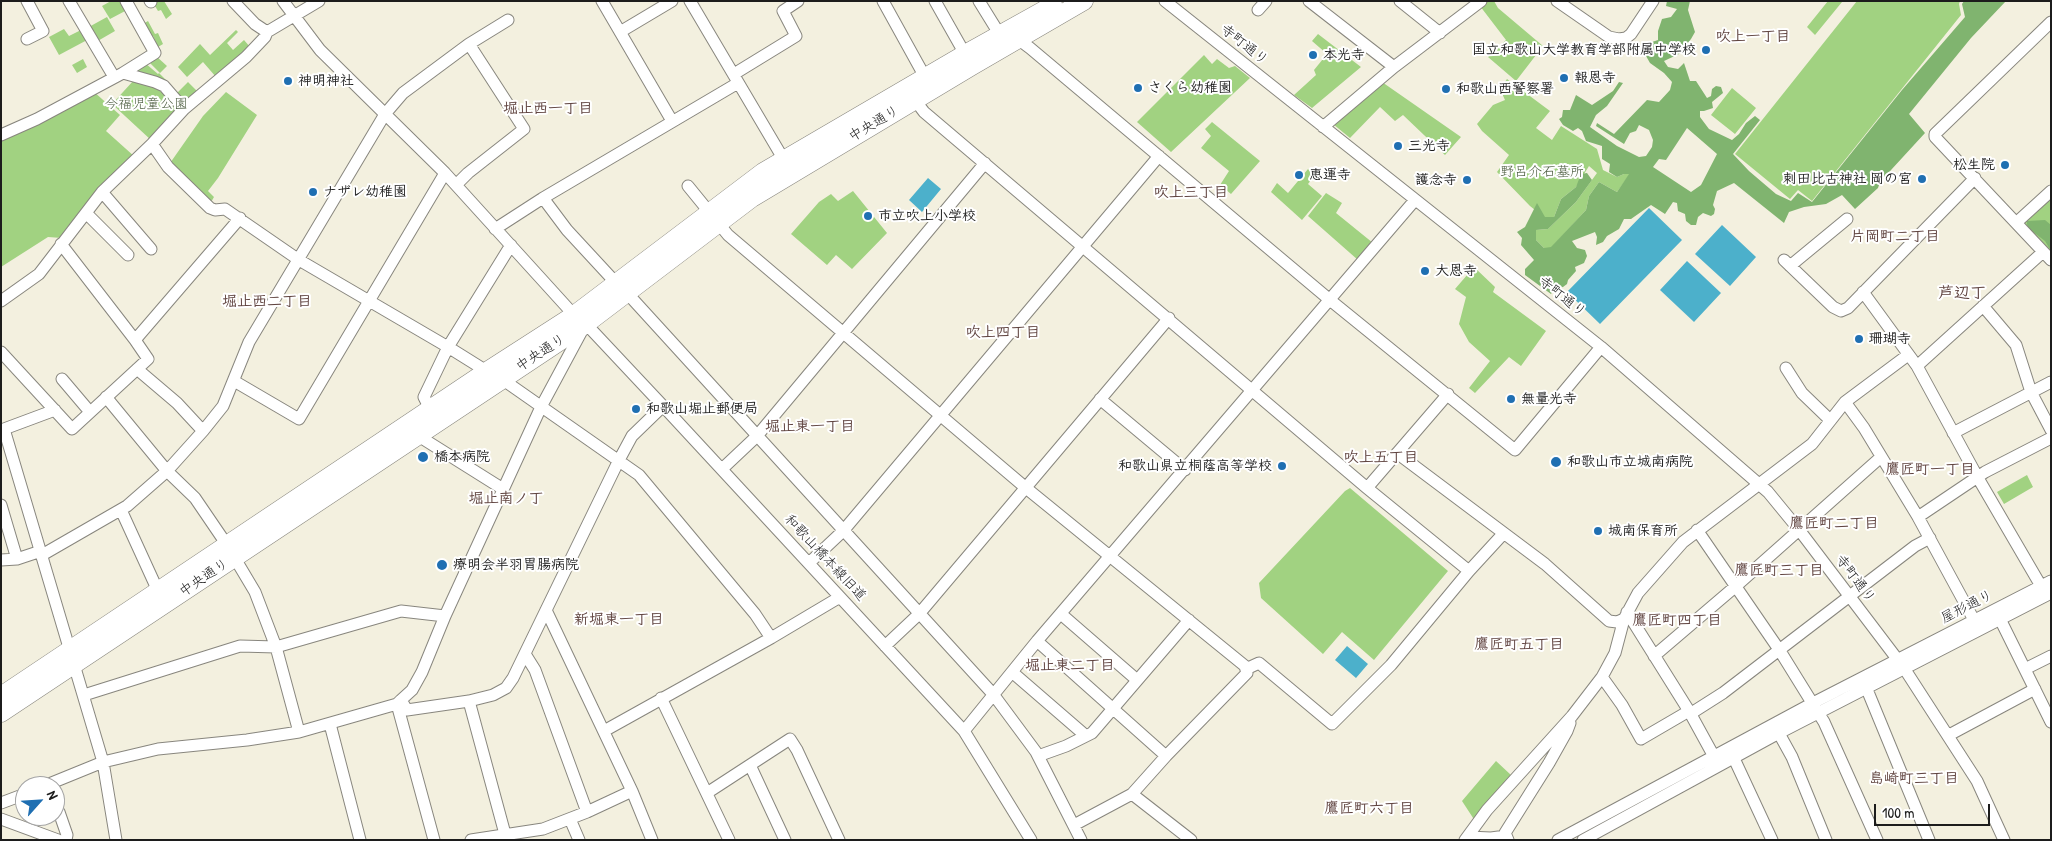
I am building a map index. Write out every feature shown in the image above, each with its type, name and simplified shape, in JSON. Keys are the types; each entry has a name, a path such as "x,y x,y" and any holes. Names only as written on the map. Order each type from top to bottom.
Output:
{"highway":[{"name":"中央通り","path":"713,217 770,186 1084,1"},
{"name":"中央通り","path":"1,696 72,657 231,551 417,435 506,375 713,217 757,176 1000,35 1049,4"},
{"name":"中央通り","path":"1,713 158,591 231,551 430,409 484,373 580,319"}],"street":[{"path":"27,1 43,31 27,39"},
{"path":"69,1 119,75 155,82 164,86 184,108"},
{"path":"1,135 37,119 119,75 155,53 126,1"},
{"path":"233,1 255,24 267,32"},
{"name":"和歌山橋本線旧道","path":"283,1 320,50 445,173 495,229 722,469 964,731 1031,840"},
{"path":"1,301 39,274 102,192 152,144 184,108 246,57 265,37 267,32 319,1"},
{"path":"602,1 672,121"},
{"path":"620,32 672,1"},
{"path":"690,1 784,160"},
{"path":"495,229 672,121 736,79 796,36 783,11 798,1"},
{"path":"883,1 925,77 915,100 924,112 1367,488 1469,571"},
{"path":"935,1 965,54"},
{"path":"978,1 1000,35 1018,39 1330,300 1515,450 1601,347"},
{"name":"寺町通り","path":"1164,1 1601,347 1776,501 1901,663 1977,781 2004,840"},
{"path":"1258,10 1266,1"},
{"path":"1309,1 1394,67"},
{"path":"1400,1 1440,33"},
{"path":"1323,127 1394,67 1481,1"},
{"path":"1557,1 1609,37 1619,39 1626,38 1631,34 1653,1"},
{"path":"1,560 17,559 42,553 120,510 167,471 223,406 249,342 385,114 403,93 469,44 508,20"},
{"path":"1917,366 1983,306 2047,256 1935,137 1935,134 2051,22"},
{"path":"456,185 468,173 524,129 469,44"},
{"path":"152,144 168,167 210,208 215,210 225,209 240,218 299,260 448,347 480,367 484,373"},
{"path":"809,563 843,531 942,416 1159,156"},
{"path":"722,469 757,436 985,163"},
{"path":"234,381 299,419 445,173"},
{"path":"1848,218 1787,263 1833,307 1841,311 1848,308 1975,178"},
{"path":"688,186 728,234 1026,488 1189,620 1246,669"},
{"path":"102,192 151,249"},
{"path":"2017,222 2051,192"},
{"path":"543,198 567,230 993,694 1038,756 1081,840"},
{"path":"964,731 1037,642 1415,200"},
{"path":"86,213 128,255"},
{"path":"135,340 240,218"},
{"path":"1,352 72,430 148,359 61,244"},
{"path":"430,409 424,397 448,347 510,245"},
{"path":"1862,292 1917,366 1978,478 2048,586"},
{"path":"1983,306 2016,345 2030,392 2051,430"},
{"path":"885,646 919,614 1169,318"},
{"path":"65,777 103,762 158,749 247,740 299,732 399,702 412,690 422,672 445,616 580,319"},
{"path":"1467,838 1487,810 1572,716 1602,677 1615,653 1626,615 1638,593 1683,542 1812,444 1846,402 1908,355"},
{"path":"1786,368 1802,392 1830,420"},
{"path":"137,369 176,403 203,431"},
{"path":"506,375 509,384 574,428 639,476 755,614 771,638"},
{"path":"62,379 90,412"},
{"path":"1953,434 2051,382"},
{"path":"1367,488 1448,394"},
{"path":"106,397 167,471 195,498 231,551 255,592 276,647 299,732"},
{"path":"1100,399 1185,470"},
{"path":"1846,402 1918,517 1974,620"},
{"path":"399,702 407,710 470,701 493,695 506,688 525,654 632,436 663,406"},
{"path":"55,410 3,424 6,454 42,553 84,695 103,762 116,840"},
{"path":"417,435 503,489"},
{"path":"1918,517 1985,472 2051,438"},
{"path":"1397,453 1544,564 1609,620 1617,622 1626,615"},
{"path":"1654,656 1800,531 1881,457"},
{"path":"1,505 17,559"},
{"path":"120,510 158,591"},
{"path":"1697,530 1780,651 1814,708 1845,767 1877,840"},
{"path":"1246,669 1259,663 1332,724 1391,665 1469,571 1503,534"},
{"path":"1602,677 1622,705 1641,739 1723,693 1915,546 1930,538"},
{"name":"屋形通り","path":"1901,663 2000,619 2048,586"},
{"name":"屋形通り","path":"1901,663 1974,620 2048,586"},
{"path":"604,731 771,638 840,597"},
{"path":"546,610 632,791 652,840"},
{"path":"84,695 240,646 276,647 401,611 445,616"},
{"path":"1061,614 1137,680"},
{"path":"1626,615 1690,713 1717,761"},
{"path":"2000,619 2051,722"},
{"path":"1038,756 1066,746 1092,733 1189,620"},
{"path":"1037,642 1166,756"},
{"path":"525,654 535,670 587,812"},
{"path":"2025,669 2051,656"},
{"path":"1814,708 1866,687 1901,663"},
{"path":"1582,840 1732,752 1901,663"},
{"path":"1074,825 1132,794 1166,756 1247,673 1246,669"},
{"path":"1012,672 1086,736"},
{"path":"1866,687 1929,840"},
{"path":"1949,735 2035,689"},
{"path":"661,698 729,840"},
{"path":"470,701 505,834"},
{"path":"399,702 434,840"},
{"path":"1467,838 1507,838 1505,833 1567,731 1572,716"},
{"path":"330,724 360,840"},
{"path":"1776,729 1792,757 1826,840"},
{"path":"707,793 790,739 840,840"},
{"path":"1732,752 1772,840"},
{"path":"1558,840 1717,761"},
{"path":"750,765 785,840"},
{"path":"471,840 543,829 587,812 632,791"},
{"path":"1132,794 1192,840"},
{"path":"1,803 15,798"},
{"path":"1,819 58,840"},
{"path":"570,819 579,840"},
{"path":"64,826 67,835 66,840"}],"green space":[{"path":"111,1 122,1 127,10 110,19 102,6"},
{"path":"152,1 164,1 172,14 166,19 161,10 158,11"},
{"path":"1487,1 1494,1 1498,8 1543,46 1516,81 1488,57 1506,40 1480,6"},
{"path":"1667,1 1690,1 1688,10 1695,32 1679,54 1664,61 1668,67 1678,69 1684,63 1690,81 1696,81 1707,98 1711,96 1712,89 1716,86 1721,87 1723,93 1712,102 1713,108 1700,111 1700,117 1709,129 1732,140 1739,134 1746,123 1755,116 1760,120 1733,154 1749,171 1776,194 1791,201 1798,193 1812,202 1902,90 1965,17 1962,4 1964,1 2006,1 1971,38 1909,114 1925,133 1880,182 1878,188 1855,209 1842,195 1826,204 1804,207 1789,212 1784,223 1734,183 1717,191 1713,205 1715,209 1714,214 1711,216 1703,213 1698,217 1696,225 1691,225 1686,221 1685,214 1678,211 1677,203 1673,202 1665,214 1651,205 1631,219 1624,219 1619,229 1607,236 1603,242 1596,245 1597,237 1595,232 1572,241 1577,248 1585,250 1587,256 1584,263 1575,267 1576,271 1567,284 1563,287 1555,288 1551,294 1525,275 1525,269 1534,260 1521,245 1522,238 1517,232 1525,227 1537,203 1545,217 1554,217 1561,199 1576,187 1581,174 1587,173 1592,180 1576,202 1548,229 1536,230 1536,240 1544,248 1551,247 1586,210 1589,196 1599,182 1617,192 1629,174 1617,177 1609,172 1610,164 1602,159 1602,146 1586,141 1582,131 1578,128 1573,131 1563,125 1559,119 1562,117 1563,110 1570,110 1576,95 1592,105 1613,91 1619,82 1623,83 1607,106 1596,115 1590,127 1617,146 1639,157 1646,156 1652,147 1653,140 1649,130 1639,125 1636,131 1630,133 1624,144 1596,126 1597,123 1614,134 1647,100 1659,102 1670,90 1672,82 1664,73 1650,63 1646,56 1648,47 1652,42 1658,40 1658,31 1662,19 1671,17 1677,9 1666,6","holes":["1687,128 1717,154 1701,185 1691,192 1653,167 1659,159 1666,160"]},
{"path":"1828,1 1842,2 1815,35 1807,27"},
{"path":"1857,1 1960,1 1961,15 1812,201 1798,190 1790,199 1735,154"},
{"path":"107,17 115,31 96,42 87,28"},
{"path":"148,21 155,34 158,33 163,44 158,47 153,36 150,37 143,24"},
{"path":"64,29 69,36 83,29 89,39 59,55 49,37"},
{"path":"236,30 238,32 227,43 233,50 244,40 250,47 216,77 203,62 187,77 178,67 200,44 210,55"},
{"path":"1318,34 1361,67 1312,108 1294,95 1316,75 1314,70 1327,54 1312,41"},
{"path":"1204,55 1212,64 1217,59 1229,68 1235,66 1250,78 1171,152 1137,122"},
{"path":"156,56 167,66 160,73 148,61"},
{"path":"83,59 87,67 77,73 72,65"},
{"path":"145,63 168,82 165,85 136,74 135,70"},
{"name":"野呂介石墓所","path":"1507,79 1550,111 1536,128 1552,140 1561,126 1597,149 1603,170 1617,177 1630,174 1617,192 1599,182 1589,196 1586,210 1551,248 1544,248 1536,240 1536,230 1548,229 1576,202 1597,173 1589,166 1576,187 1561,199 1554,217 1545,218 1530,206 1497,172 1509,155 1482,131 1477,124 1493,105 1505,100 1500,89"},
{"name":"今福児童公園","path":"134,80 157,83 180,109 151,140 112,104"},
{"path":"188,82 199,93 185,105 175,95"},
{"path":"1382,82 1461,137 1445,155 1403,115 1395,121 1380,107 1350,138 1333,124"},
{"path":"1732,88 1756,108 1735,134 1711,115"},
{"path":"93,91 120,115 106,131 135,157 62,238 48,237 1,267 1,137"},
{"path":"226,92 257,115 208,191 214,197 210,204 168,166 203,116"},
{"path":"1212,122 1260,161 1231,194 1220,185 1229,171 1201,148 1211,136 1205,129"},
{"path":"1308,169 1315,175 1308,184 1322,196 1302,220 1271,192 1277,183 1288,193"},
{"path":"853,191 887,233 852,269 836,255 827,265 791,234 819,202 831,194 838,201"},
{"path":"1326,193 1342,203 1336,213 1373,243 1358,260 1308,216"},
{"path":"2051,197 2051,255 2022,223"},
{"path":"2045,220 2051,225 2051,251 2045,241 2028,228 2027,224 2027,221"},
{"path":"1474,267 1495,287 1493,292 1546,331 1521,366 1509,357 1475,393 1469,388 1490,361 1469,342 1459,324 1466,297 1455,289"},
{"path":"2027,475 2033,487 2004,504 1997,492"},
{"path":"1350,488 1448,571 1374,660 1342,632 1323,654 1261,598 1259,583 1345,491"},
{"path":"1496,761 1511,775 1477,824 1462,801"}],"water":[{"path":"928,178 941,189 922,212 909,200"},
{"path":"1649,208 1682,240 1600,324 1567,292"},
{"path":"1722,225 1756,257 1730,286 1695,254"},
{"path":"1687,261 1721,293 1694,322 1660,290"},
{"path":"1347,646 1368,664 1356,678 1335,660"}],"place":[{"name":"国立和歌山大学教育学部附属中学校","path":"1706,50"},
{"name":"本光寺","path":"1313,55"},
{"name":"報恩寺","path":"1564,78"},
{"name":"神明神社","path":"288,81"},
{"name":"さくら幼稚園","path":"1138,88"},
{"name":"和歌山西警察署","path":"1446,89"},
{"name":"三光寺","path":"1398,146"},
{"name":"松生院","path":"2005,165"},
{"name":"恵運寺","path":"1299,175"},
{"name":"刺田比古神社 岡の宮","path":"1922,179"},
{"name":"護念寺","path":"1467,180"},
{"name":"ナザレ幼稚園","path":"313,192"},
{"name":"市立吹上小学校","path":"868,216"},
{"name":"大恩寺","path":"1425,271"},
{"name":"珊瑚寺","path":"1859,339"},
{"name":"無量光寺","path":"1511,399"},
{"name":"和歌山堀止郵便局","path":"636,409"},
{"name":"橋本病院","path":"423,457"},
{"name":"和歌山市立城南病院","path":"1556,462"},
{"name":"和歌山県立桐蔭高等学校","path":"1282,466"},
{"name":"城南保育所","path":"1598,531"},
{"name":"療明会半羽胃腸病院","path":"442,565"}],"district":[{"name":"吹上一丁目","path":"1753,37"},
{"name":"堀止西一丁目","path":"548,109"},
{"name":"吹上三丁目","path":"1191,193"},
{"name":"片岡町二丁目","path":"1895,237"},
{"name":"芦辺丁","path":"1962,294"},
{"name":"堀止西二丁目","path":"267,302"},
{"name":"吹上四丁目","path":"1003,333"},
{"name":"堀止東一丁目","path":"810,427"},
{"name":"吹上五丁目","path":"1381,458"},
{"name":"鷹匠町一丁目","path":"1930,470"},
{"name":"堀止南ノ丁","path":"506,499"},
{"name":"鷹匠町二丁目","path":"1834,524"},
{"name":"鷹匠町三丁目","path":"1779,571"},
{"name":"新堀東一丁目","path":"619,620"},
{"name":"鷹匠町四丁目","path":"1677,621"},
{"name":"鷹匠町五丁目","path":"1519,645"},
{"name":"堀止東二丁目","path":"1070,666"},
{"name":"島崎町三丁目","path":"1914,779"},
{"name":"鷹匠町六丁目","path":"1369,809"}]}
